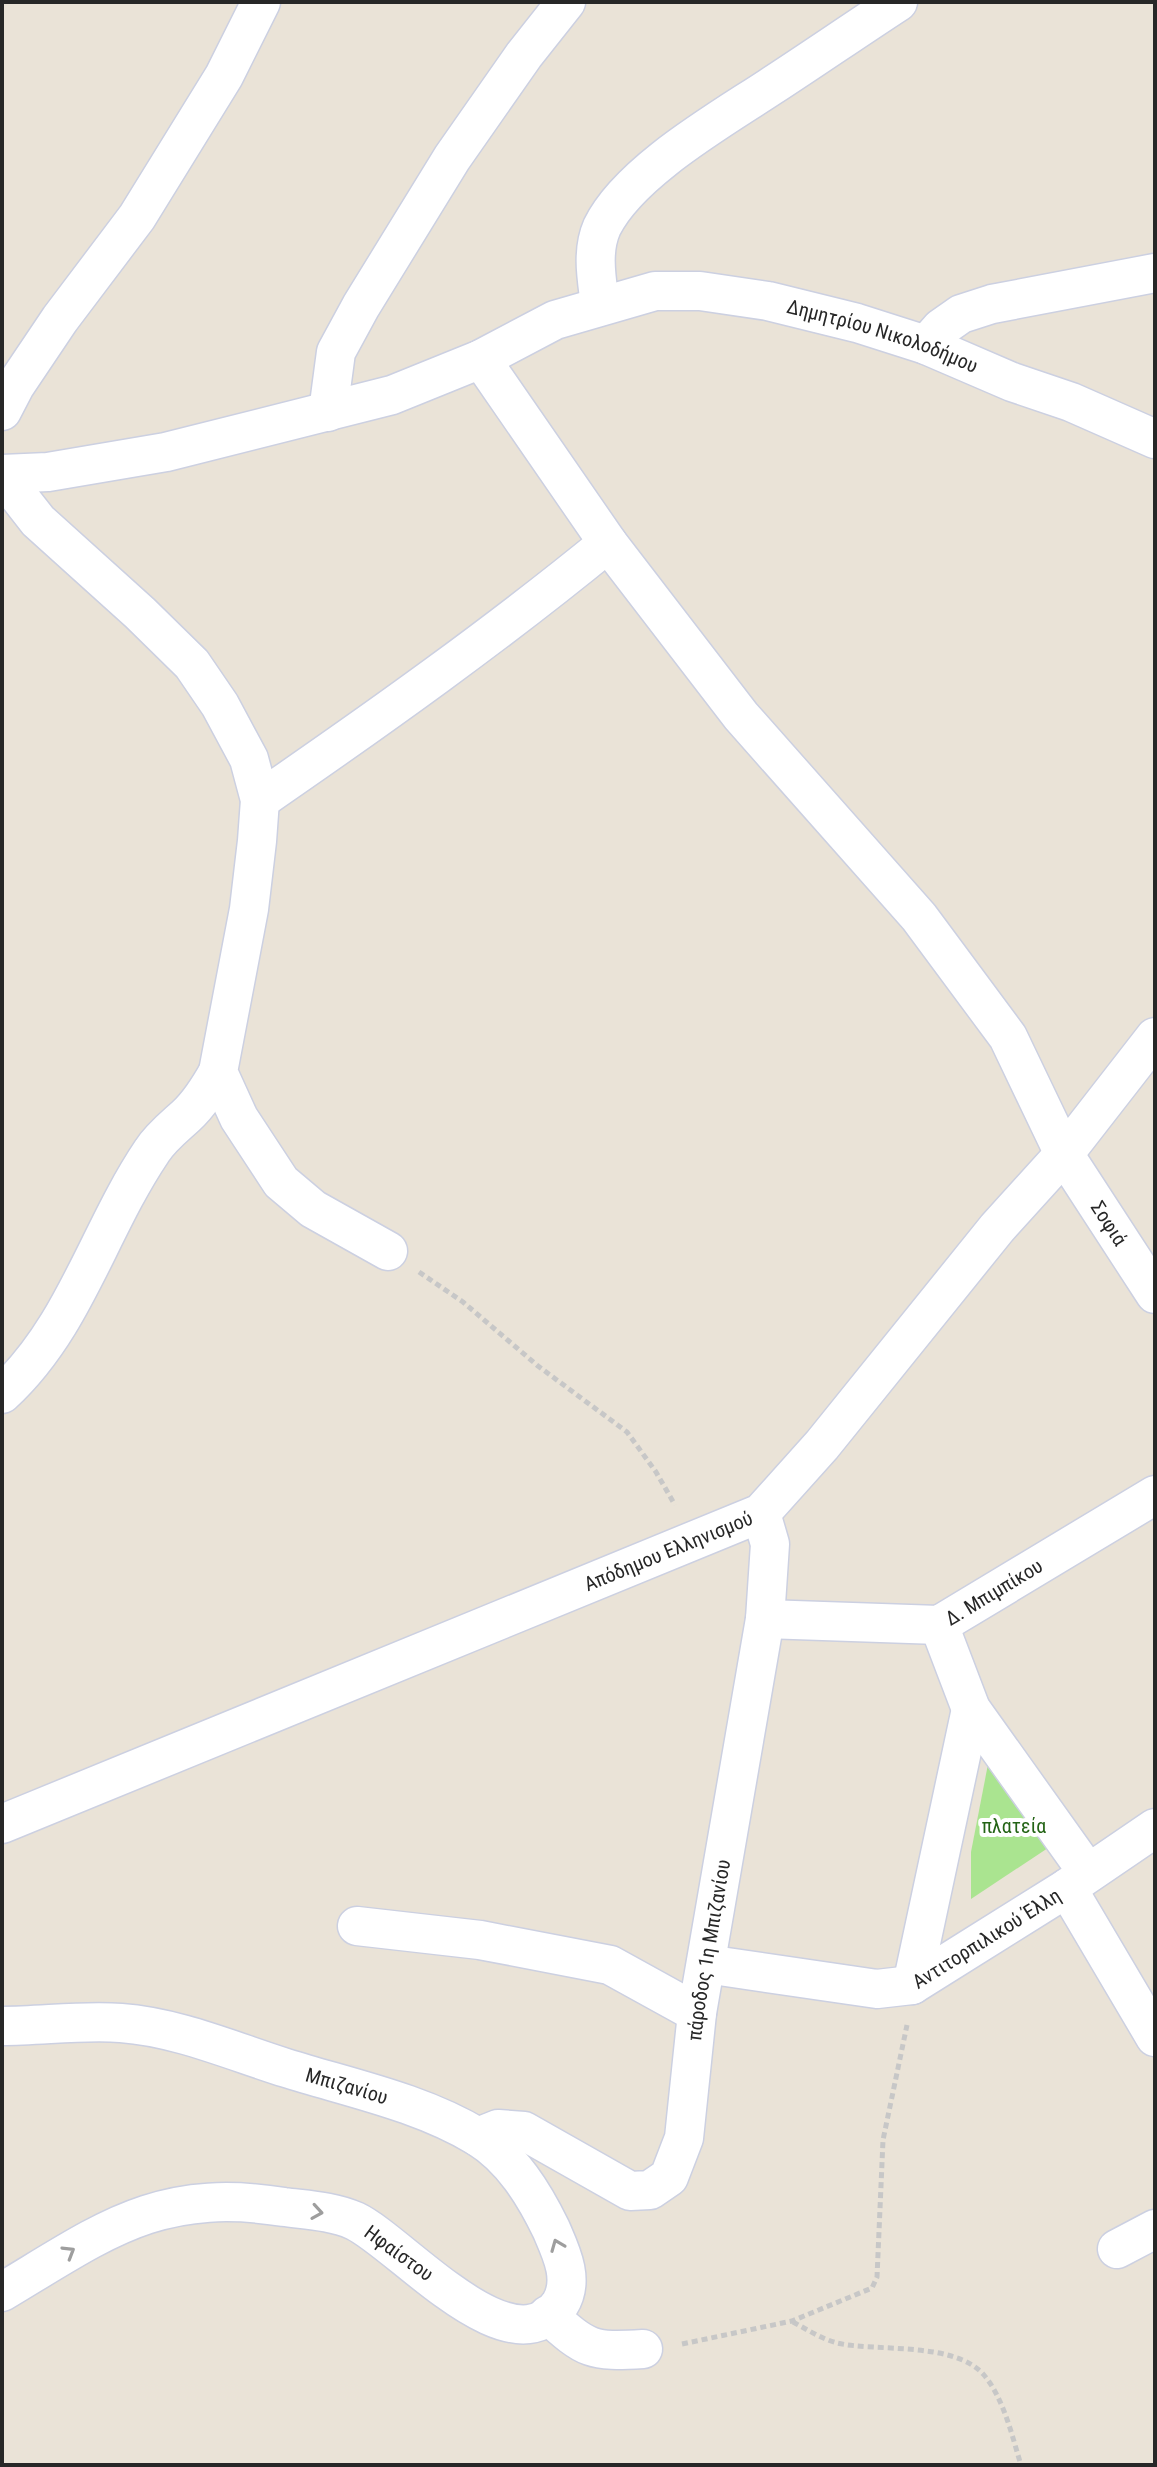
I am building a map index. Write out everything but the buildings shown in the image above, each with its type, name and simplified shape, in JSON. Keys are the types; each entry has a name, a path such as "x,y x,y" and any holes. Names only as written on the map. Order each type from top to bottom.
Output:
{"street":[{"path":"2,411 60,319 137,217 224,76 261,2"},
{"path":"328,412 336,352 361,306 452,158 524,55 566,2"},
{"path":"600,305 595,268 598,238 610,215 644,177 688,140 898,2"},
{"path":"926,345 941,328 961,314 982,307 1155,273"},
{"name":"Δημητρίου Νικολοδήμου","path":"2,474 48,472 166,452 392,395 481,359 555,320 655,291 700,291 768,301 857,323 926,345 1155,439"},
{"name":"Σοφιά","path":"481,359 608,543 741,716 919,917 1008,1037 1064,1154 1155,1294"},
{"path":"2,474 38,521 192,664 220,705 249,759 260,800 249,909 218,1072 207,1092 153,1148 65,1316 40,1354 2,1394"},
{"path":"260,800 442,671 555,587 608,543"},
{"name":"Απόδημου Ελληνισμού","path":"2,1824 761,1513 822,1445 997,1228 1064,1154 1155,1037"},
{"path":"218,1072 239,1118 281,1182 313,1209 388,1251"},
{"name":"Δ. Μπιμπίκου","path":"765,1619 939,1625 1155,1495"},
{"name":"πάροδος 1η Μπιζανίου","path":"478,2137 498,2129 524,2131 630,2191 650,2190 669,2177 684,2138 697,2013 765,1619 770,1544 761,1513"},
{"path":"939,1625 971,1709 1077,1880 1155,2037"},
{"path":"912,1985 971,1709"},
{"name":"Αντιτορπιλικού Έλλη","path":"706,1964 877,1989 912,1985 1155,1828"},
{"path":"357,1926 480,1940 610,1965 697,2013"},
{"name":"Μπιζανίου","path":"2,2026 88,2021 152,2026 405,2104 478,2137 502,2157 530,2191 560,2251 567,2284 560,2303 548,2315"},
{"name":"Ηφαίστου","path":"2,2292 106,2229 178,2204 227,2202 327,2213 355,2221 473,2308 494,2319 524,2326 548,2315"},
{"path":"1117,2249 1155,2229"},
{"path":"548,2315 584,2345 609,2351 643,2349"}],"path":[{"path":"388,1251 463,1302 538,1366 627,1432 656,1472 695,1540"},
{"path":"643,2349 792,2321 872,2288 877,2277 883,2140 911,2011 912,1985"},
{"path":"792,2321 836,2343 916,2349 976,2367 985,2376 1002,2409 1021,2465"}],"green space":[{"name":"πλατεία","path":"995,1728 1066,1836 971,1899 971,1852"}]}
